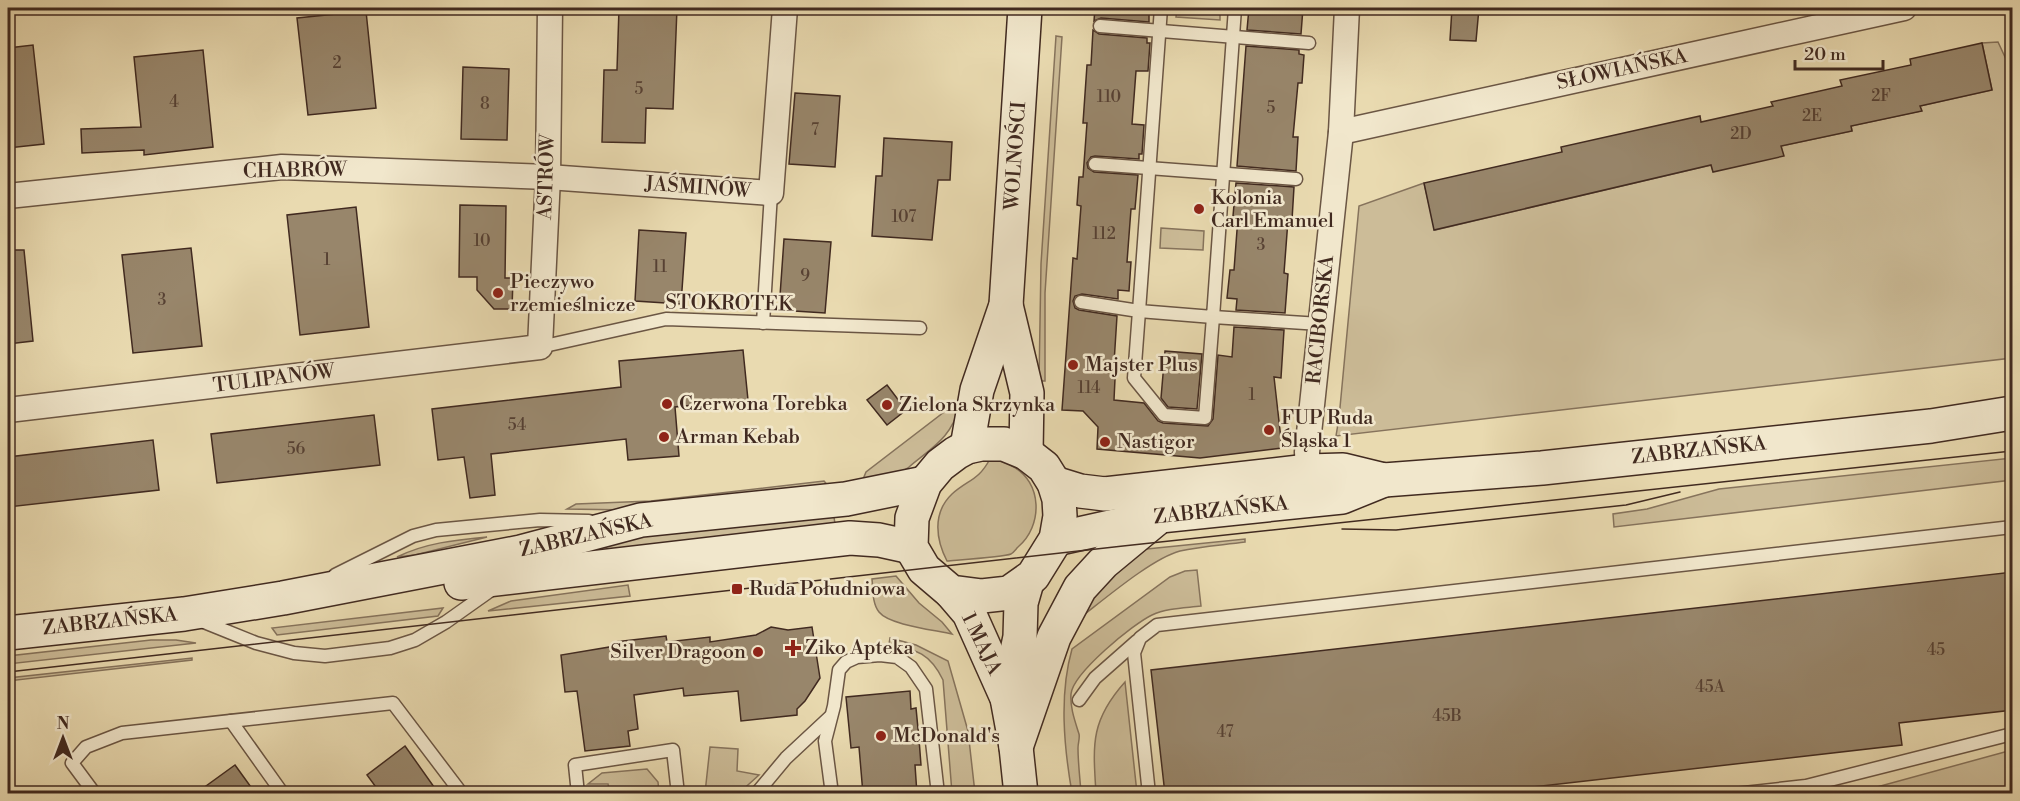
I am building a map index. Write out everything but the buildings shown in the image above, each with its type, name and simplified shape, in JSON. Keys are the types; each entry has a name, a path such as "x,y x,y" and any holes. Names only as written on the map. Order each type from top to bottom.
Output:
{"street":[{"name":"ASTRÓW","path":"540,347 548,177 550,8"},
{"name":"JAŚMINÓW","path":"548,177 771,193 785,8"},
{"name":"WOLNOŚCI","path":"967,447 977,390 1006,305 1025,8"},
{"name":"RACIBORSKA","path":"1307,461 1341,132 1347,8"},
{"name":"SŁOWIAŃSKA","path":"1341,132 1904,8"},
{"name":"CHABRÓW","path":"8,196 282,167 548,177"},
{"name":"WOLNOŚCI","path":"1006,305 1027,393 1026,453"},
{"name":"TULIPANÓW","path":"8,410 540,347"},
{"name":"ZABRZAŃSKA","path":"1056,539 1160,516 1342,497 1384,480 1553,467 1931,426 2013,413"},
{"path":"981,444 1004,444 1026,453 1044,467 1054,483 1059,499 1060,516 1056,539 1033,576 1009,593 982,596 951,592 924,569 911,547 912,518 925,483 940,465 967,447 981,444"},
{"name":"ZABRZAŃSKA","path":"1054,483 1080,491 1105,494 1307,461 1384,480"},
{"name":"ZABRZAŃSKA","path":"8,633 183,614 283,598 521,552 641,520 846,499 925,483"},
{"path":"1016,747 1054,638 1080,588 1110,557 1160,516"},
{"name":"ZABRZAŃSKA","path":"283,598 507,579 850,538 879,540 911,547"},
{"name":"1 MAJA","path":"1007,698 1020,637 1021,603 1027,582"},
{"name":"1 MAJA","path":"951,592 969,613 1007,698 1016,747 1021,794"}],"lane":[{"path":"1161,8 1134,378 1164,415 1205,418 1235,8"},
{"path":"1100,26 1309,43"},
{"path":"1095,164 1296,179"},
{"path":"763,323 771,193"},
{"path":"1081,302 1139,311 1320,324"},
{"name":"STOKROTEK","path":"540,347 666,320 920,328"},
{"path":"1079,700 1095,678 1157,625 2013,527"},
{"path":"183,614 256,643 294,653 325,656 390,648 415,640 446,622 507,579"},
{"path":"1140,638 1134,653 1149,794"},
{"path":"832,794 825,741 839,669 846,662 857,657 880,655 897,657 911,667 926,689 938,794"},
{"path":"95,794 72,763 86,747 122,733 393,703 462,794"},
{"path":"756,794 786,758 831,716"},
{"path":"231,721 283,794"},
{"path":"1735,794 1806,786 2013,734"},
{"path":"578,794 575,765 673,750 678,794"}],"shaded area":[{"path":"1177,8 1220,8 1220,20 1176,17"},
{"path":"1056,36 1062,37 1045,293 1045,381 1039,381 1041,264"},
{"path":"1998,42 2012,72 2012,358 1336,436 1359,206 1424,183 1435,230 1711,165 1713,171 1783,155 1781,146 1852,131 1851,126 1921,111 1920,106 1992,90 1982,43"},
{"path":"1161,228 1204,231 1203,250 1160,248"},
{"path":"960,405 952,426 946,434 909,467 861,484 866,472 952,406"},
{"path":"2012,458 2012,480 1614,527 1613,514 1647,509 1719,489"},
{"path":"990,459 1012,466 1030,482 1036,505 1032,528 1011,554 947,561 938,536 941,510 952,494 977,476"},
{"path":"824,481 830,488 630,510 567,509 576,504 651,501"},
{"path":"833,511 836,530 524,563 625,537"},
{"path":"487,537 415,555 397,557 429,545"},
{"path":"1245,539 1245,542 1188,549 1168,556 1140,572 1072,624 1080,608 1137,550"},
{"path":"1197,570 1201,606 1164,611 1143,620 1092,662 1074,685 1071,699 1079,736 1081,793 1072,793 1067,758 1064,703 1072,649 1170,577 1185,571"},
{"path":"896,576 919,603 942,622 952,634 902,624 884,617 879,612 874,600 872,579"},
{"path":"628,585 630,596 488,611 511,601"},
{"path":"443,608 438,616 277,635 272,628"},
{"path":"890,638 916,645 948,661 968,731 975,793 952,793 943,680 928,658 907,648 889,644"},
{"path":"151,640 196,643 8,664 8,656"},
{"path":"192,658 192,660 8,681 8,678"},
{"path":"1125,682 1137,793 1096,793 1094,761 1096,734 1105,709"},
{"path":"710,747 738,749 737,771 759,775 739,793 705,793"},
{"path":"2012,750 2012,793 1855,793"},
{"path":"647,769 658,782 659,793 610,793 608,784 588,784 602,773"}],"tram line":[{"path":"8,672 1123,546 2012,451"},
{"path":"1342,529 1396,530 1626,505 1680,492"}],"place":[{"name":"Kolonia Carl Emanuel","path":"1199,209"},
{"name":"Pieczywo rzemieślnicze","path":"498,293"},
{"name":"Majster Plus","path":"1073,365"},
{"name":"Czerwona Torebka","path":"667,404"},
{"name":"Zielona Skrzynka","path":"887,405"},
{"name":"FUP Ruda Śląska 1","path":"1269,430"},
{"name":"Arman Kebab","path":"664,437"},
{"name":"Nastigor","path":"1105,442"},
{"name":"Ruda Południowa","path":"737,589"},
{"name":"Ziko Apteka","path":"793,648"},
{"name":"Silver Dragoon","path":"758,652"},
{"name":"McDonald's","path":"881,736"}]}
